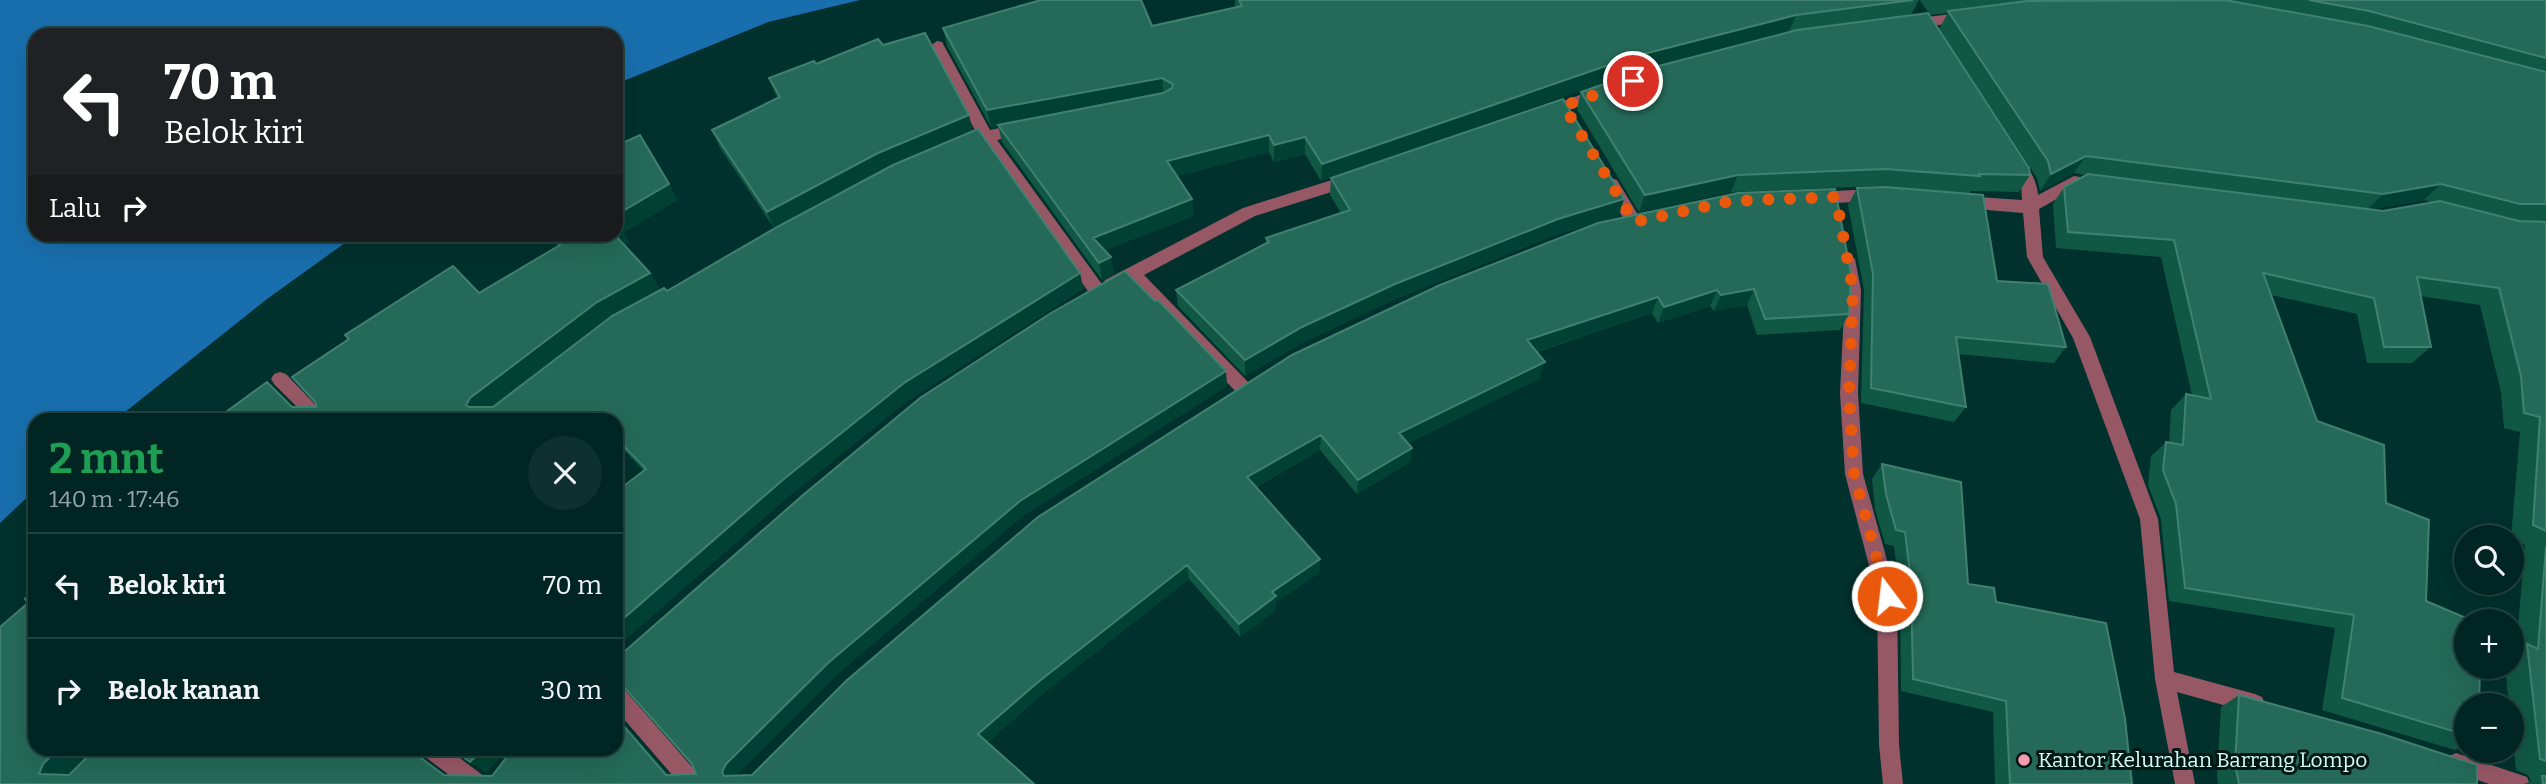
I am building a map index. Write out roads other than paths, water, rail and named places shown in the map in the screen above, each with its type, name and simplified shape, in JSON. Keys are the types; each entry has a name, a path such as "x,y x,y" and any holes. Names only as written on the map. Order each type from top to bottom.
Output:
{"street":[{"path":"1898,26 1978,16"},
{"path":"937,46 985,136 1093,295 1250,212 1369,175"},
{"path":"1525,120 1567,112 1622,85"},
{"path":"950,151 985,136 1040,126"},
{"path":"2006,149 2029,183 2035,257 2081,337 2149,519 2165,679 2185,784"},
{"path":"1606,176 1640,221 1612,226"},
{"path":"1942,200 2030,207 2074,182 2100,185"},
{"path":"1797,198 1837,203 1890,196"},
{"path":"1843,237 1853,290 1849,393 1854,474 1887,596 1889,745 1893,784"},
{"path":"1133,274 1244,389"},
{"path":"280,379 314,413"},
{"path":"2165,679 2270,708"},
{"path":"623,703 694,784"},
{"path":"440,756 478,784"},
{"path":"2441,759 2521,784"}],"water":[{"path":"0,0 860,0 768,22 623,81 623,28 28,28 28,242 346,242 267,299 124,413 28,413 28,497 0,523"}],"place":[{"name":"Kantor Kelurahan Barrang Lompo","path":"2024,760"}]}
